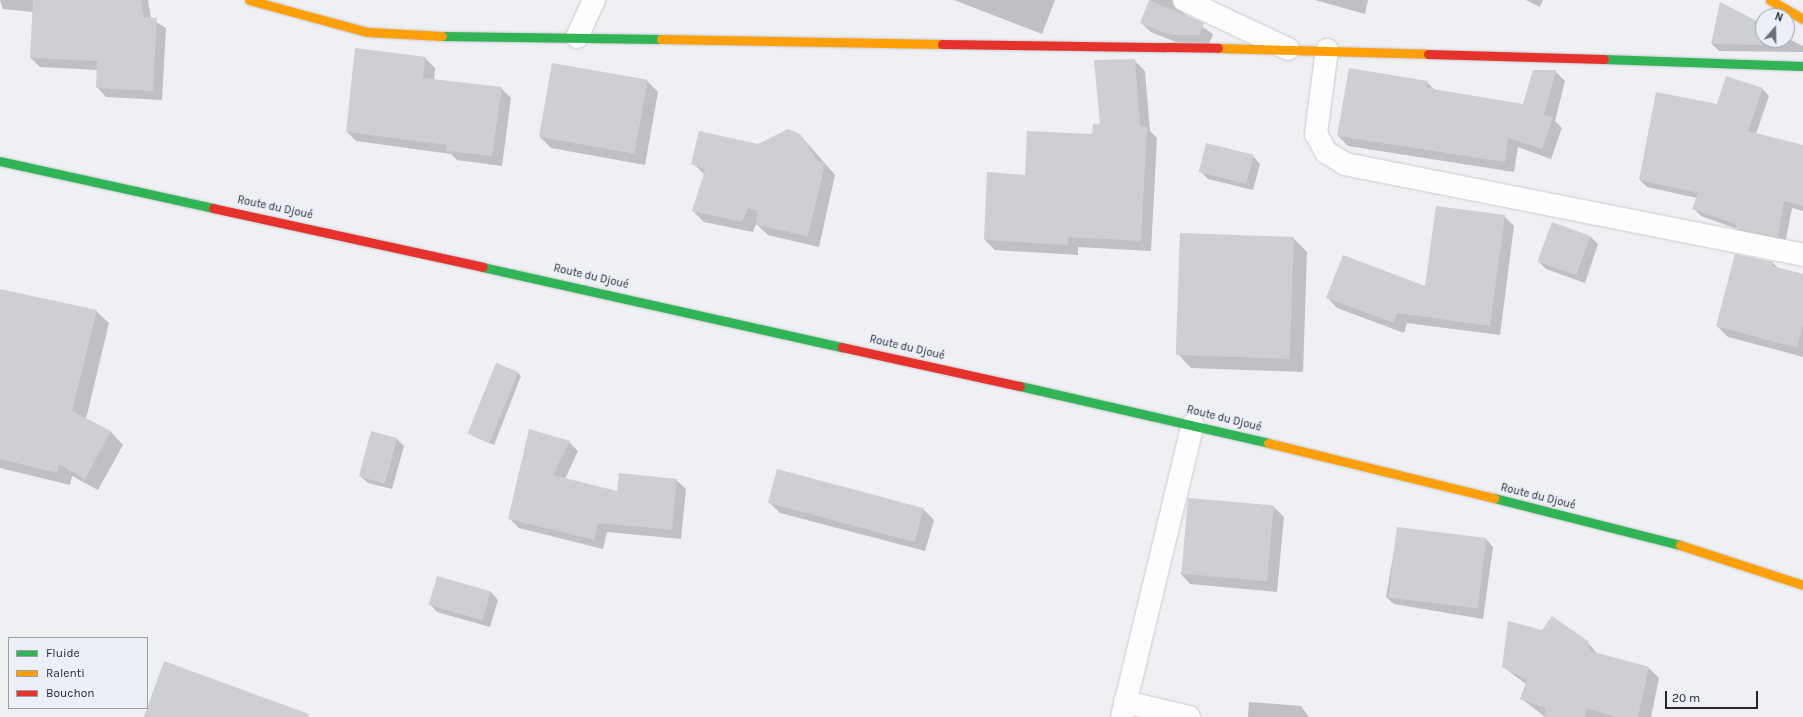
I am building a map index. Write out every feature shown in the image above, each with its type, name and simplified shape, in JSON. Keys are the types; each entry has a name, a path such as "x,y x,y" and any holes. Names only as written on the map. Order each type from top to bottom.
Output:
{"main road":[{"path":"249,0 375,32 578,37 1288,49 1803,66"},
{"path":"1770,0 1803,19"},
{"name":"Route du Djoué","path":"0,161 1193,424 1663,540 1803,585"}],"street":[{"path":"578,37 594,0"},
{"path":"1184,0 1288,49"},
{"path":"1327,50 1316,134 1326,152 1345,164 1803,255"},
{"path":"1189,717 1124,710 1193,424"}],"building":[{"path":"33,0 141,0 144,17 157,18 153,91 96,88 97,61 30,58"},
{"path":"1149,0 1204,23 1199,35 1170,35 1140,23"},
{"path":"1720,2 1755,20 1755,45 1711,44"},
{"path":"355,48 426,57 423,78 502,87 492,156 446,151 447,145 346,132"},
{"path":"1135,59 1140,126 1147,127 1141,241 1068,237 1068,245 984,240 987,172 1025,175 1027,131 1092,134 1093,124 1100,124 1094,60"},
{"path":"552,63 648,80 635,154 539,137"},
{"path":"1349,68 1428,81 1427,88 1523,104 1533,70 1556,70 1544,115 1553,117 1542,149 1508,138 1505,162 1337,136"},
{"path":"1726,76 1763,88 1748,131 1803,145 1803,206 1784,201 1778,237 1736,229 1736,224 1692,209 1698,193 1639,180 1656,92 1717,104"},
{"path":"788,129 800,134 817,160 825,164 808,236 756,225 758,211 748,208 742,222 692,211 705,170 691,164 699,131 758,144"},
{"path":"1206,143 1254,155 1246,184 1199,172"},
{"path":"1436,206 1505,215 1490,326 1397,313 1394,323 1326,298 1343,255 1425,286"},
{"path":"1552,222 1591,236 1576,275 1538,261"},
{"path":"1180,233 1294,237 1290,359 1176,355"},
{"path":"1735,254 1773,262 1772,266 1803,274 1803,325 1797,348 1716,326"},
{"path":"0,289 97,310 72,411 111,431 85,479 59,464 57,473 0,459"},
{"path":"496,363 518,372 490,442 468,433"},
{"path":"529,429 570,441 553,475 617,491 619,473 677,479 672,530 598,523 594,540 508,519"},
{"path":"371,431 397,438 385,483 359,476"},
{"path":"777,469 924,508 915,542 768,503"},
{"path":"1188,498 1274,505 1267,581 1181,574"},
{"path":"1397,527 1486,538 1478,608 1388,597"},
{"path":"437,576 491,591 483,620 429,605"},
{"path":"1552,616 1588,641 1590,651 1649,667 1638,717 1615,717 1587,708 1585,717 1544,717 1546,708 1520,699 1527,680 1502,667 1508,621 1542,630"},
{"path":"164,661 309,714 308,717 144,717"}],"traffic: fast":[{"path":"442,36 661,39"},
{"path":"1604,59 1803,66"},
{"path":"0,161 213,208"},
{"path":"483,267 842,347"},
{"path":"1020,386 1268,443"},
{"path":"1494,498 1680,545"}],"traffic: slow":[{"path":"249,0 368,32 442,36"},
{"path":"1770,0 1803,19"},
{"path":"661,39 942,44"},
{"path":"1218,48 1428,54"},
{"path":"1268,443 1494,498"},
{"path":"1680,545 1803,585"}],"traffic: jam":[{"path":"942,44 1218,48"},
{"path":"1428,54 1604,59"},
{"path":"213,208 483,267"},
{"path":"842,347 1020,386"}]}
